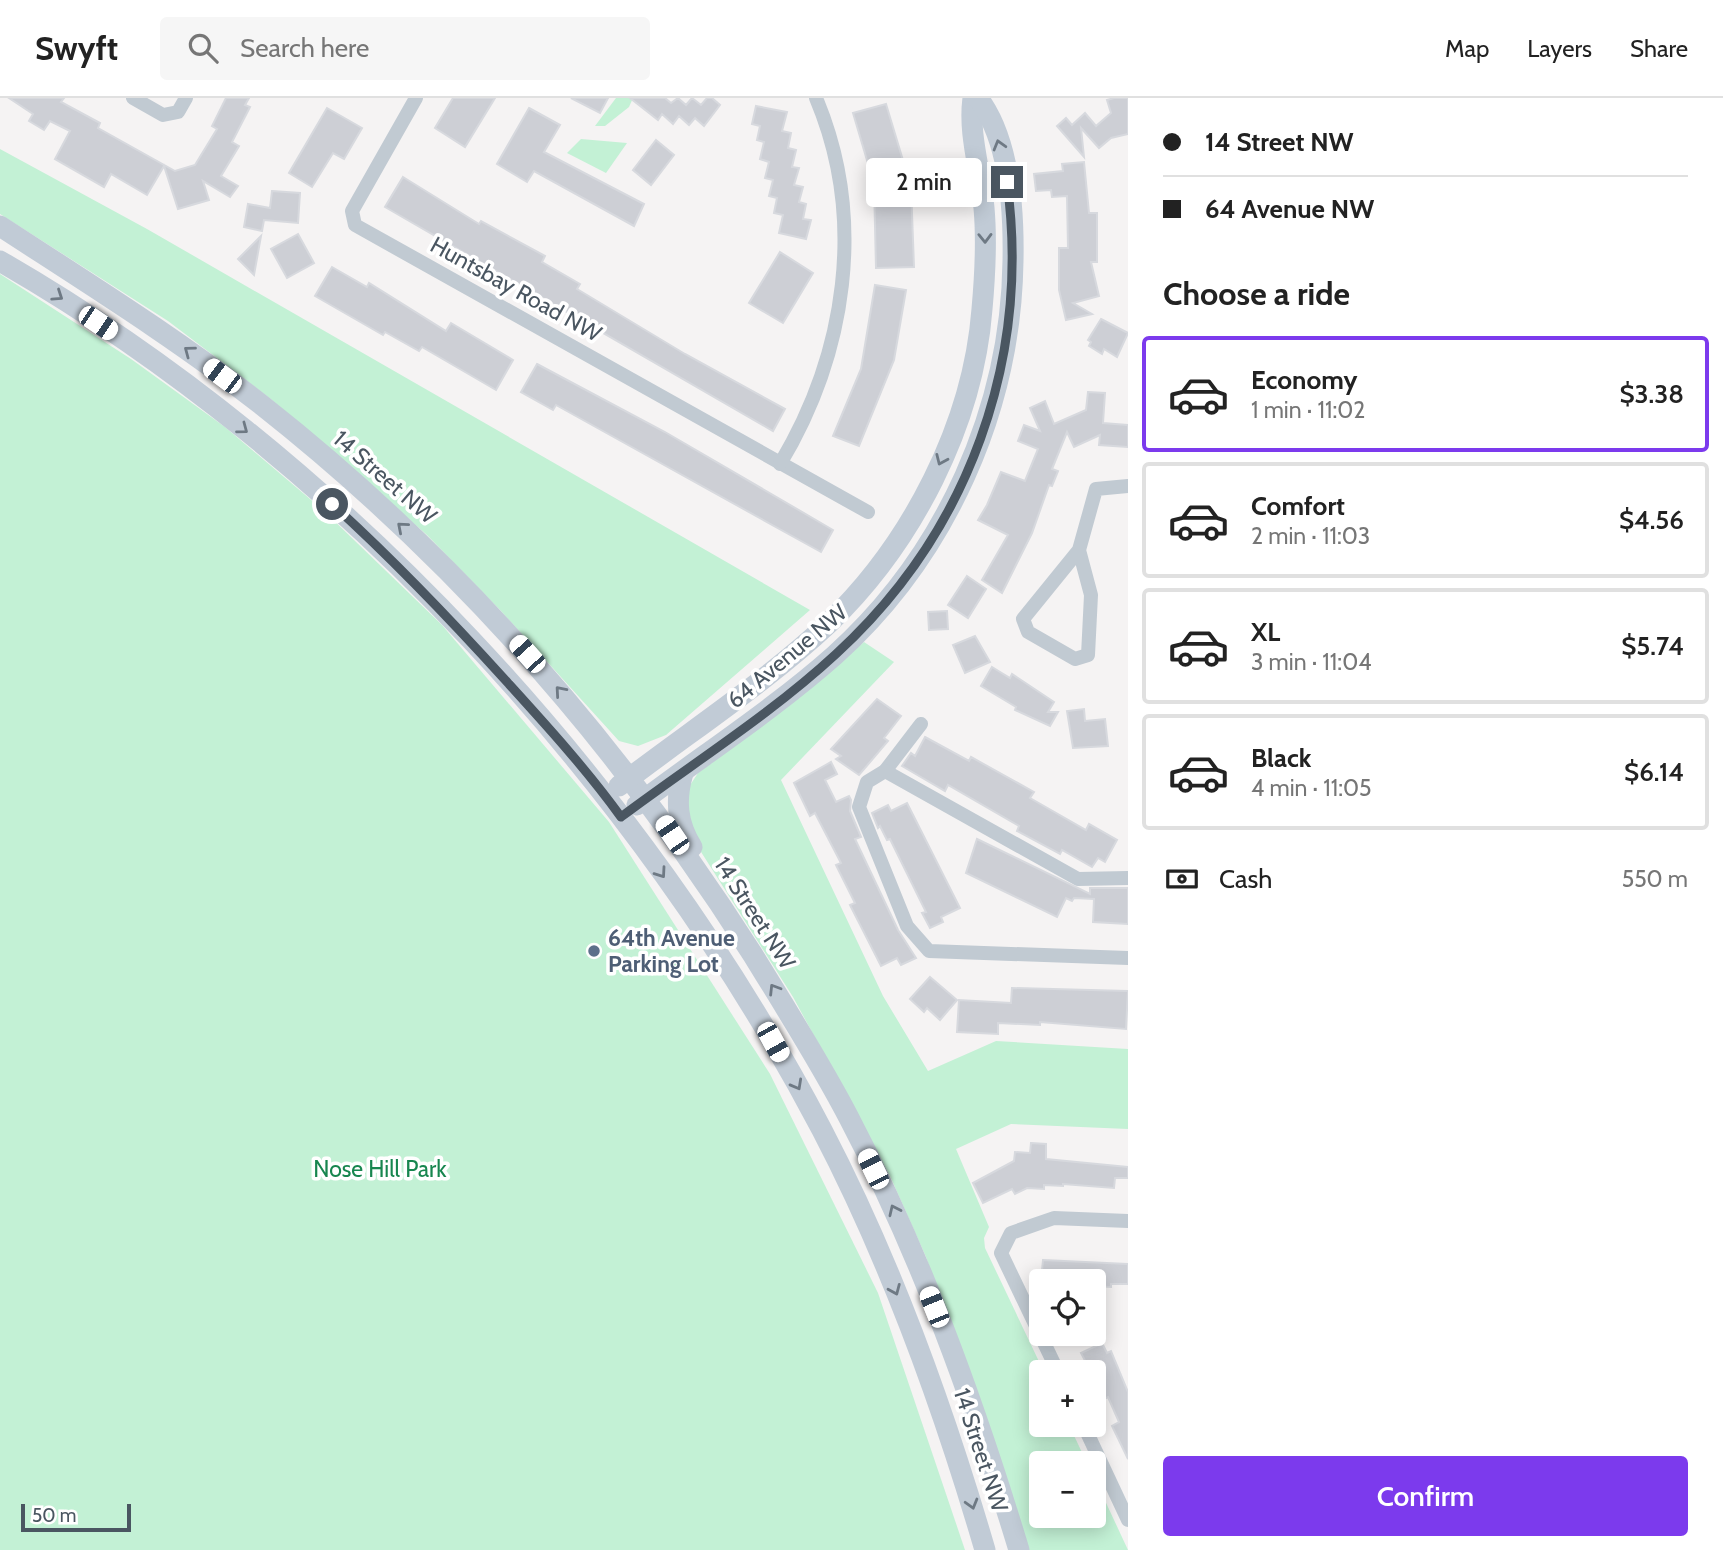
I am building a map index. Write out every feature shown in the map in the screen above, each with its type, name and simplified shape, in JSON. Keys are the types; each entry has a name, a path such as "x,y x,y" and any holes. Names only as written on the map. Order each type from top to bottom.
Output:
{"main road":[{"name":"64 Avenue NW","path":"606,796 804,645 864,585 919,505 943,457 973,368 982,313 984,208 970,120 973,98"},
{"name":"64 Avenue NW","path":"621,817 789,693 871,619 928,546 978,447 996,394 1007,342 1013,295 1014,245 1004,163 991,114 978,98"},
{"name":"14 Street NW","path":"0,226 159,328 265,407 420,542 495,617 604,743 646,798 730,919 803,1035 849,1118 898,1219 953,1352 1019,1550"},
{"name":"14 Street NW","path":"0,261 137,350 254,437 332,504 398,563 583,766 606,796 720,956 823,1131 925,1360 985,1550"},
{"path":"604,743 631,755 643,754 698,726"},
{"path":"683,773 677,807 685,835 727,906 730,919"}],"street":[{"path":"133,98 163,115 178,112 186,98"},
{"name":"Huntsbay Road NW","path":"415,98 352,211 355,225 868,512"},
{"path":"780,464 801,428 841,310 845,230 837,158 816,98"},
{"path":"1079,550 1091,595 1088,655 1075,659 1027,632 1023,619 1079,550 1096,489 1128,486"},
{"path":"921,724 885,771 867,782 859,807 907,926 929,951 1128,958"},
{"path":"885,771 1078,879 1128,878"},
{"path":"1052,1360 1001,1253 1011,1233 1054,1218 1128,1221"},
{"path":"1089,1437 1128,1520"}],"green space":[{"path":"616,98 633,98 629,107 605,126 595,126"},
{"path":"581,139 627,143 606,173 567,153"},
{"path":"0,149 147,229 810,610 666,735 638,746 619,741 500,610 427,535 272,400 168,321 0,214"},
{"name":"Nose Hill Park","path":"0,274 131,359 225,427 323,510 442,625 609,822 770,1074 878,1293 965,1550 0,1550"},
{"path":"864,642 894,662 781,780 883,996 928,1071 996,1041 1128,1049 1128,1129 1011,1124 956,1149 989,1227 984,1238 985,1248 1029,1340 1029,1346 1032,1346 1038,1360 1029,1360 1029,1437 1075,1437 1081,1451 1029,1451 1029,1528 1106,1528 1106,1503 1128,1550 1027,1550 926,1257 890,1176 793,997 696,844 683,796 698,773 789,705"}],"building":[{"path":"9,98 64,98 61,102 100,123 98,128 175,171 195,165 217,129 212,126 226,98 249,98 245,105 250,107 232,142 239,146 221,176 238,186 230,197 203,181 209,200 178,209 164,166 147,195 111,174 104,187 55,159 70,131 50,121 44,130 29,121 33,114"},
{"path":"453,98 495,98 465,147 435,128"},
{"path":"571,98 608,98 600,113"},
{"path":"630,98 665,98 671,103 678,98 686,105 692,98 701,105 707,98 712,98 720,105 704,126 695,118 689,125 679,116 673,124 662,114 658,120"},
{"path":"1128,98 1128,134 1111,138 1099,148 1081,128 1084,157 1057,126 1066,118 1072,125 1085,113 1096,126 1111,113 1107,100"},
{"path":"886,104 911,187 914,267 876,268 874,184 853,113"},
{"path":"756,106 787,112 782,131 791,133 788,148 796,150 792,167 799,168 794,185 803,187 799,202 806,204 803,219 811,220 806,239 779,233 783,215 774,213 777,198 769,196 773,180 765,178 769,162 760,159 764,142 757,140 760,126 752,124"},
{"path":"327,108 362,128 344,159 333,153 312,187 289,173"},
{"path":"529,108 560,125 544,152 644,204 634,226 534,171 527,182 497,164"},
{"path":"656,140 674,155 651,185 633,170"},
{"path":"1084,162 1089,213 1097,213 1097,262 1091,262 1099,296 1073,303 1092,314 1066,320 1059,290 1059,248 1068,248 1067,196 1052,197 1051,190 1036,191 1034,174 1063,171 1062,164"},
{"path":"403,177 479,224 481,221 545,256 542,262 580,284 577,289 685,354 785,409 773,431 385,207"},
{"path":"272,191 300,193 298,223 264,220 262,231 244,227 248,204 270,208"},
{"path":"298,234 314,263 287,278 271,249"},
{"path":"261,236 254,275 238,259"},
{"path":"780,252 813,273 783,323 749,303"},
{"path":"332,267 367,287 369,283 446,331 451,323 513,360 496,390 422,347 419,351 385,332 383,335 315,296"},
{"path":"875,285 906,290 894,360 859,446 833,436 861,369"},
{"path":"1101,319 1128,333 1117,357 1104,349 1102,354 1089,346 1091,342 1088,340"},
{"path":"537,364 665,432 833,530 821,552 556,405 553,410 521,392"},
{"path":"1088,392 1105,393 1103,423 1128,425 1128,447 1099,445 1100,435 1074,447 1067,432 1052,469 1058,471 1052,486 1049,485 1032,533 1002,593 982,580 1008,535 978,520 1001,472 1025,481 1038,449 1018,441 1024,425 1040,431 1030,408 1045,401 1054,424 1086,410"},
{"path":"967,576 986,589 968,618 948,605"},
{"path":"947,611 948,629 929,630 928,612"},
{"path":"975,636 990,662 965,673 953,645"},
{"path":"992,667 1010,678 1012,674 1054,702 1048,712 1058,712 1050,726 1015,710 1016,707 981,686"},
{"path":"877,699 901,716 884,738 888,741 859,775 836,759 841,756 831,749"},
{"path":"1084,709 1085,721 1105,719 1108,746 1073,748 1067,711"},
{"path":"925,737 969,761 971,757 1034,792 1030,798 1086,830 1089,824 1117,840 1105,862 1098,858 1092,867 1062,850 1060,854 1017,831 1019,826 948,785 945,791 902,766 911,753 915,756"},
{"path":"831,762 837,774 825,780 836,802 849,796 850,811 861,837 855,839 898,930 916,958 901,965 897,958 881,966 850,905 855,903 836,865 841,863 815,813 810,816 794,783"},
{"path":"907,803 960,908 941,917 943,922 930,928 922,913 926,912 890,839 887,840 880,826 878,828 872,813 888,805 891,811"},
{"path":"977,839 1090,894 1090,888 1128,888 1128,924 1093,922 1094,899 1074,898 1072,901 1066,898 1057,917 966,873"},
{"path":"930,977 957,1000 940,1020 927,1008 924,1012 910,999"},
{"path":"1012,988 1128,991 1126,1029 1040,1022 1040,1025 998,1023 998,1034 957,1032 959,1000 1011,1003"},
{"path":"1031,1143 1046,1144 1046,1159 1128,1167 1128,1178 1115,1178 1114,1188 1044,1185 1044,1189 1027,1188 1015,1194 1012,1189 983,1203 973,1183 1014,1161 1015,1152 1030,1153"},
{"path":"1043,1260 1128,1264 1128,1284 1106,1287 1106,1269 1042,1269"},
{"path":"1096,1346 1104,1346 1107,1353 1111,1351 1128,1392 1128,1459 1112,1426 1119,1422 1108,1397 1106,1398 1106,1360 1085,1360 1081,1353"}],"place":[{"name":"64th Avenue Parking Lot","path":"594,951"}],"route":[{"path":"332,504 398,563 484,656 583,766 621,817 789,693 836,654 871,619 928,546 978,447 996,394 1013,295 1014,245 1007,182"}]}
